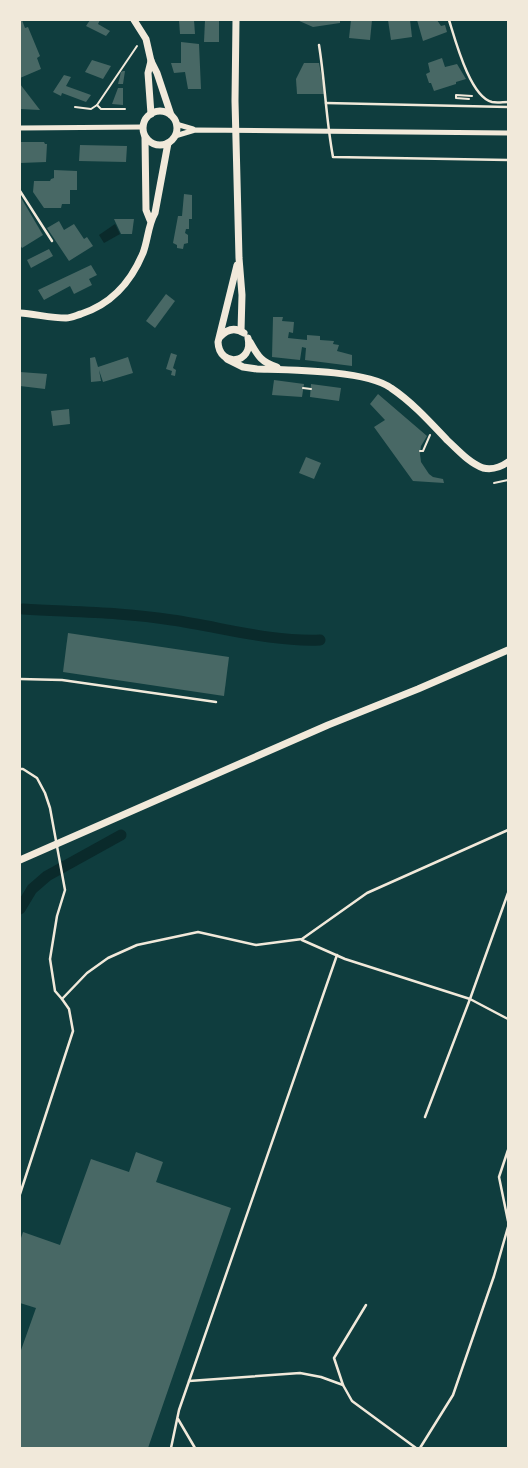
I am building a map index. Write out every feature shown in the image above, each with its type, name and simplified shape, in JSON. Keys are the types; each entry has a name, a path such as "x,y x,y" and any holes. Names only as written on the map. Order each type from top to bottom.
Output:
{"street":[{"path":"134,20 146,39 151,61 158,72 171,115 176,124 175,136"},
{"path":"236,20 235,101 239,258 242,295 241,331"},
{"path":"151,61 148,73 151,114"},
{"path":"168,143 157,145 151,143 142,127 144,121 151,114 160,111 171,115"},
{"path":"176,124 196,130"},
{"path":"20,128 142,127"},
{"path":"20,313 68,318 87,312 107,302 125,285 136,269 145,248 150,220 155,213 168,143 175,136 196,130 508,133"},
{"path":"146,137 146,210 150,220"},
{"path":"239,258 218,347 227,359 243,367 257,369 349,375 376,380 390,387 475,464 485,468 497,468 508,462"},
{"path":"220,338 232,329 241,331 248,338 258,356 266,364 287,370"},
{"path":"227,359 238,360 246,354 249,349 248,338"},
{"path":"20,860 328,725 508,650"}],"lane":[{"path":"449,20 461,60 482,97 492,102 508,102"},
{"path":"319,45 328,132 333,157 508,160"},
{"path":"326,103 508,107"},
{"path":"20,191 52,241"},
{"path":"20,679 62,680 216,702"},
{"path":"20,769 38,778 50,808 65,890 57,916 50,959 55,991 69,1009 73,1031 20,1194"},
{"path":"62,999 94,968 108,958 137,945 198,932 256,945 302,939 367,893 508,830"},
{"path":"425,1117 508,893"},
{"path":"302,939 337,955 470,999 508,1019"},
{"path":"171,1448 189,1381 337,955"},
{"path":"508,1150 499,1177 508,1221"},
{"path":"420,1448 453,1395 494,1276 508,1227"},
{"path":"366,1305 334,1358 343,1385 352,1401 416,1448"},
{"path":"189,1381 300,1373 321,1376 343,1385"},
{"path":"178,1418 195,1448"}],"path":[{"path":"75,107 91,109 97,105 137,46"},
{"path":"469,107 469,98 456,98 456,95 482,97"},
{"path":"97,105 101,109 125,109"},
{"path":"303,388 311,389"},
{"path":"420,451 424,451 425,445 431,436 429,434"},
{"path":"494,483 507,481"}],"water":[{"path":"115,224 120,234 104,243 99,235"}],"building":[{"path":"20,20 22,20 25,28 28,27 40,56 37,58 41,69 20,78"},
{"path":"90,20 100,20 98,24 110,31 106,36 86,26"},
{"path":"179,20 194,20 195,34 180,34"},
{"path":"205,20 219,20 219,42 204,42"},
{"path":"297,20 340,20 340,23 313,27"},
{"path":"351,20 372,20 370,40 349,38"},
{"path":"388,20 410,20 412,37 391,40"},
{"path":"417,20 437,20 441,26 445,25 447,32 423,41"},
{"path":"181,42 199,44 201,89 188,89 185,72 174,73 171,63 181,63"},
{"path":"442,58 445,67 457,64 466,79 434,91 426,74 430,72 428,63"},
{"path":"92,60 111,66 103,79 85,72"},
{"path":"304,63 319,63 325,94 297,94 296,79"},
{"path":"125,71 123,84 118,84 121,72"},
{"path":"64,75 71,77 66,86 91,95 86,102 62,93 61,96 53,92"},
{"path":"20,84 40,110 20,109"},
{"path":"118,88 123,88 123,105 112,104"},
{"path":"20,142 44,142 47,144 46,162 20,163"},
{"path":"80,145 127,146 126,162 79,161"},
{"path":"54,170 77,171 77,190 70,190 70,204 62,204 61,208 44,208 33,192 34,181 50,181 54,178"},
{"path":"184,194 192,195 192,219 189,219 189,229 186,229 185,233 188,235 188,243 184,244 183,249 177,248 177,245 173,243 178,216 182,216"},
{"path":"20,196 43,235 22,248 20,245"},
{"path":"114,219 134,219 132,234 121,234"},
{"path":"59,221 64,230 74,224 84,239 87,237 93,246 69,261 47,228"},
{"path":"49,249 53,256 31,268 27,260"},
{"path":"91,265 97,275 89,279 92,285 74,294 70,286 44,300 38,290"},
{"path":"166,294 175,301 155,328 146,321"},
{"path":"273,317 283,317 282,321 294,322 293,333 289,332 288,338 307,340 307,335 320,336 320,340 334,341 333,344 339,345 337,351 352,355 352,366 305,360 306,348 302,347 300,360 272,357"},
{"path":"171,353 177,355 173,368 176,370 175,376 171,375 172,371 166,369"},
{"path":"95,357 98,367 128,357 133,373 103,382 99,370 101,381 91,382 90,358"},
{"path":"20,372 47,374 45,389 20,386"},
{"path":"274,380 304,384 302,397 272,395"},
{"path":"311,384 341,388 339,401 310,397"},
{"path":"378,394 427,436 421,446 421,462 429,474 443,479 444,483 413,481 374,427 385,420 370,404"},
{"path":"69,409 70,424 53,426 51,411"},
{"path":"306,457 321,463 314,479 299,473"},
{"path":"68,633 229,657 224,696 63,672"},
{"path":"136,1152 163,1162 156,1182 231,1208 148,1448 20,1448 20,1353 36,1308 20,1303 20,1241 23,1232 60,1245 91,1159 129,1172"}],"waterway":[{"path":"23,609 135,615 283,639 320,640"},
{"path":"20,909 32,889 47,876 121,835"}]}
